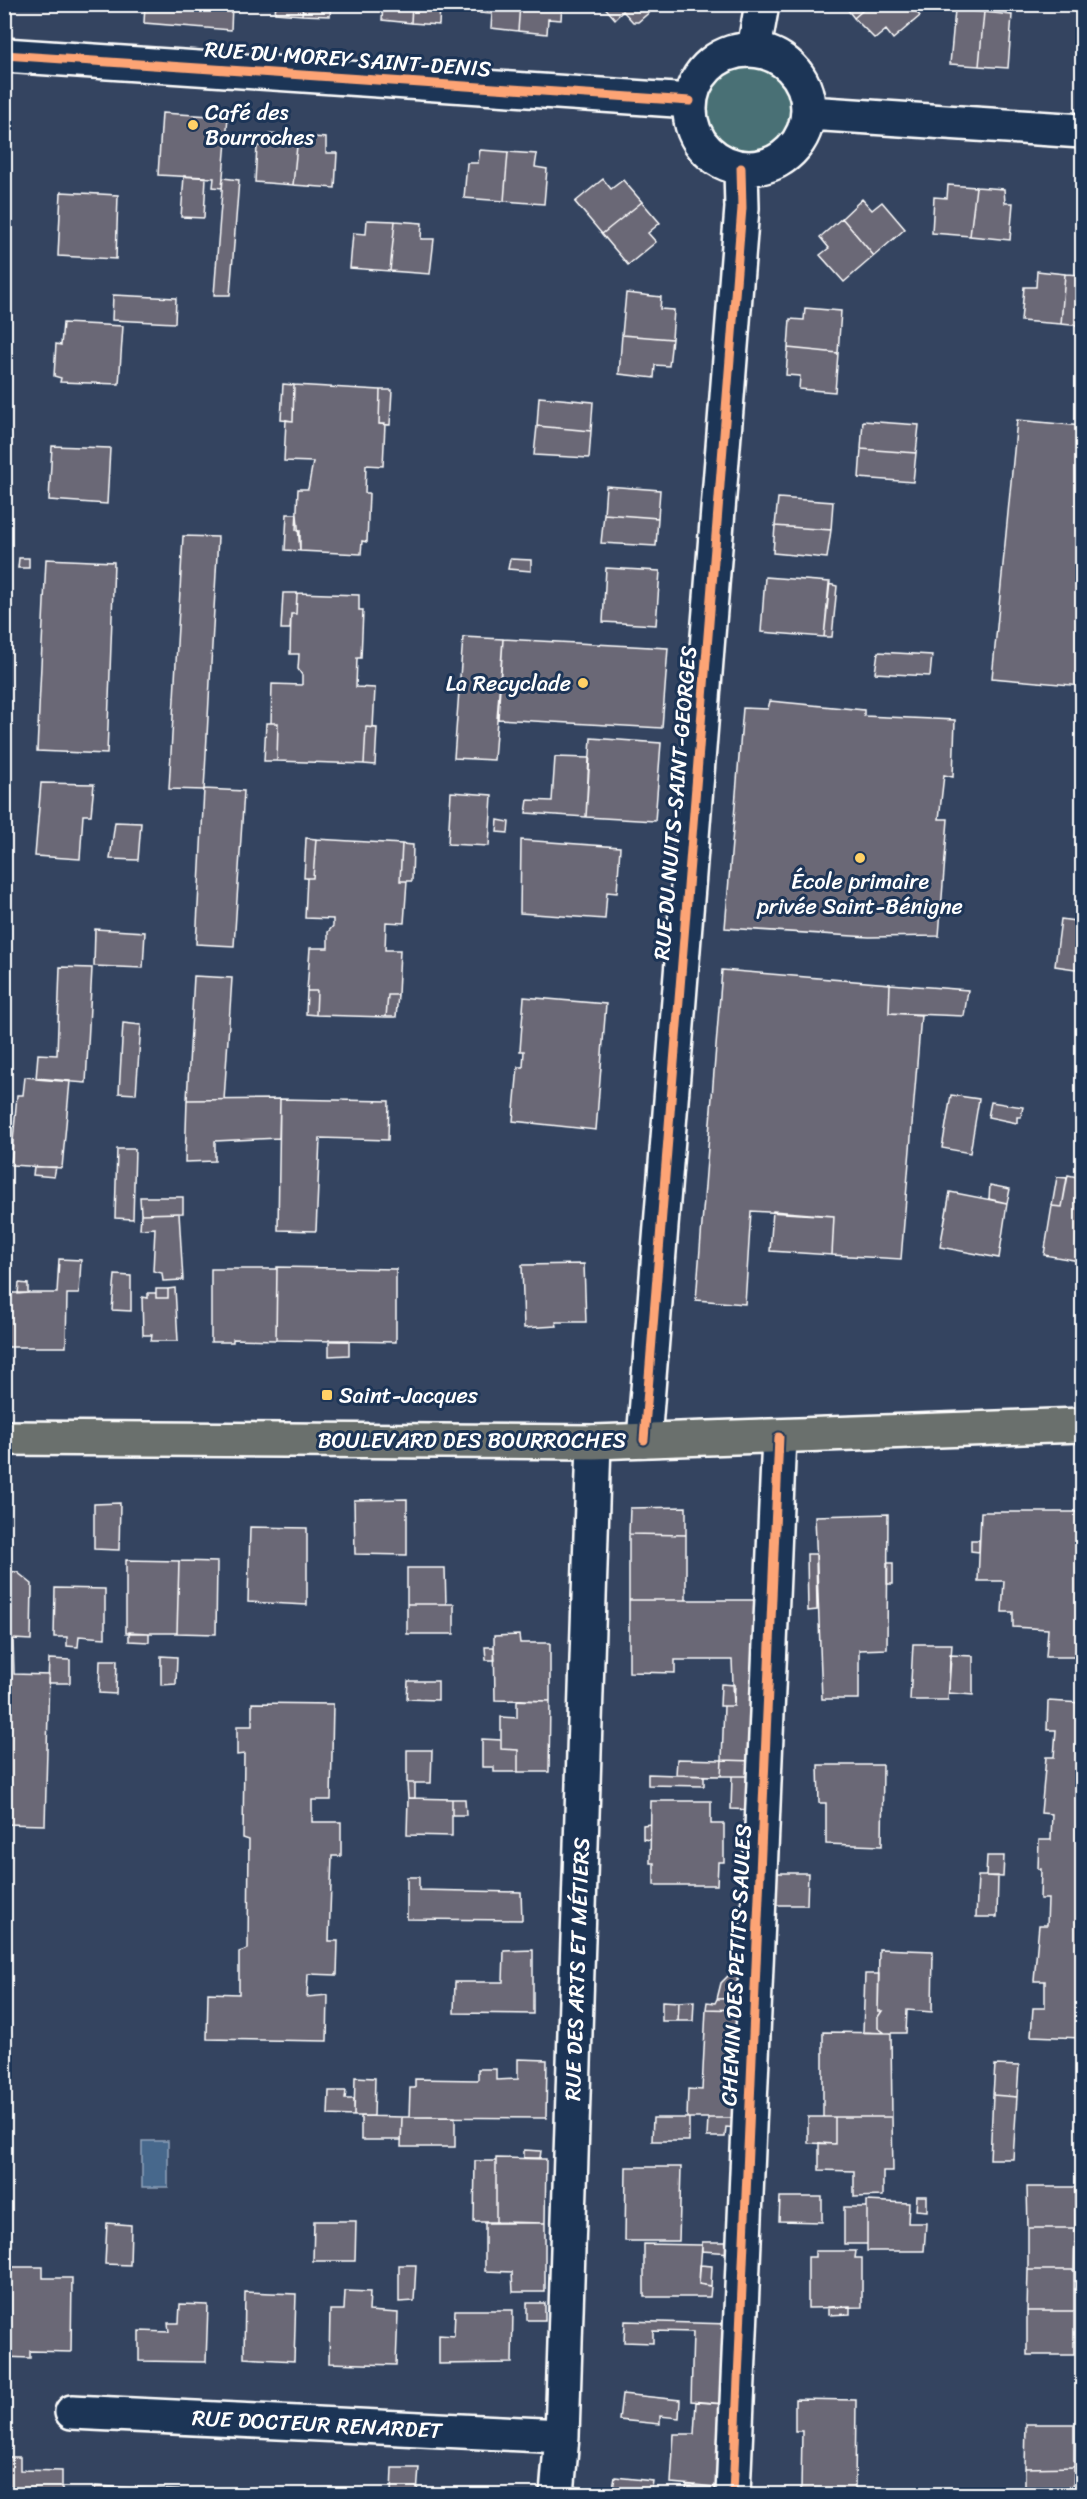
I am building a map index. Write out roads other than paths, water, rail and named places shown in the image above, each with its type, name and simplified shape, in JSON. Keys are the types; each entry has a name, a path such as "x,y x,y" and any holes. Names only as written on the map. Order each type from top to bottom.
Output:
{"main road":[{"name":"BOULEVARD DES BOURROCHES","path":"4,1438 594,1442 1083,1425"}],"street":[{"path":"754,49 762,4"},
{"path":"754,49 773,54 788,63 801,78 808,95 809,113 805,132 794,149 779,161 760,168 741,168 723,163 708,152 696,137 691,120 690,101 695,84 705,69 719,57 736,50 754,49"},
{"name":"RUE DU MOREY SAINT-DENIS","path":"4,55 690,101"},
{"path":"809,113 1083,131"},
{"name":"RUE DU NUITS-SAINT-GEORGES","path":"644,1440 742,208 741,168"},
{"name":"CHEMIN DES PETITS SAULES","path":"732,2494 779,1437"},
{"name":"RUE DES ARTS ET MÉTIERS","path":"557,2494 562,2436 594,1442"},
{"name":"RUE DOCTEUR RENARDET","path":"72,2412 562,2436"}],"water":[{"path":"142,2141 168,2141 168,2187 142,2187"}],"place":[{"name":"Café des Bourroches","path":"193,125"},
{"name":"La Recyclade","path":"583,683"},
{"name":"École primaire privée Saint-Bénigne","path":"860,858"},
{"name":"Saint-Jacques","path":"327,1395"}]}
